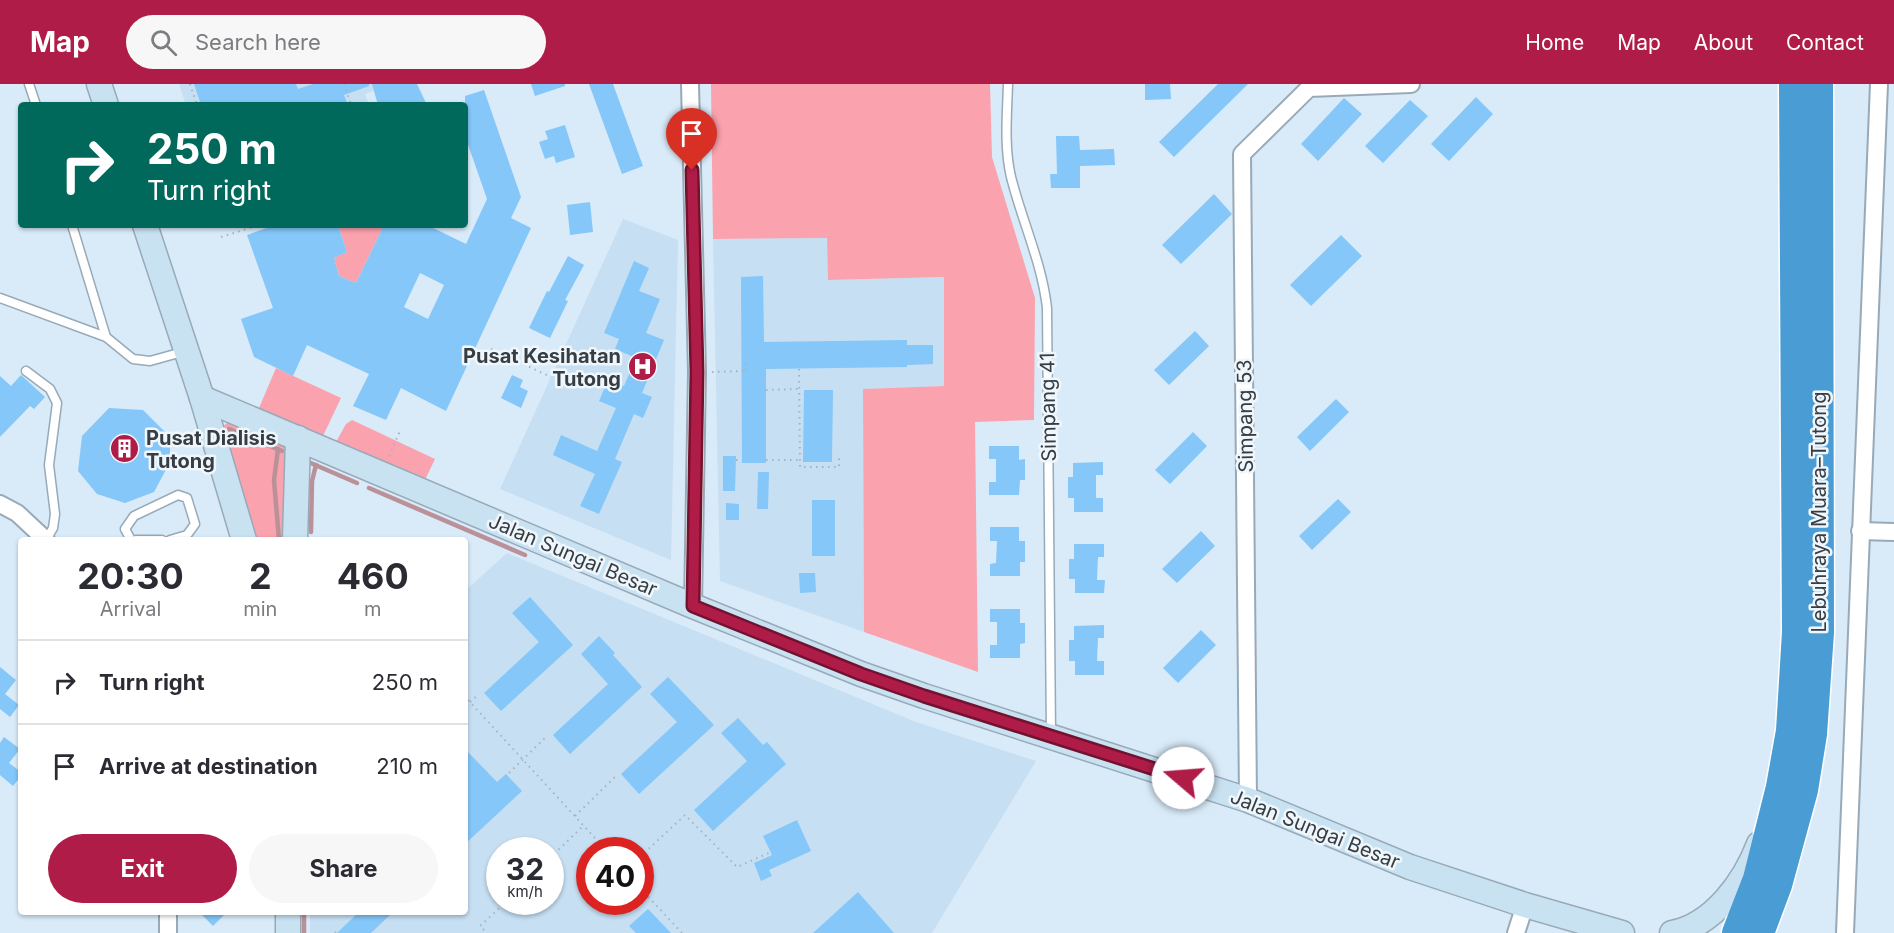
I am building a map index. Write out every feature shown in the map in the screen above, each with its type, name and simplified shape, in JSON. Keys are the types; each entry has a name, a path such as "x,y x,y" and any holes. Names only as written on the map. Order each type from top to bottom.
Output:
{"highway":[{"name":"Lebuhraya Muara–Tutong","path":"1737,933 1758,879 1781,788 1791,730 1797,632 1794,84"},
{"name":"Lebuhraya Muara–Tutong","path":"1759,933 1777,885 1803,789 1812,734 1819,632 1818,84"}],"street":[{"path":"99,84 105,102"},
{"path":"690,84 697,372 693,606"},
{"name":"Simpang 53","path":"1248,800 1242,154 1309,88 1336,85 1411,84"},
{"path":"1845,933 1879,84"},
{"path":"146,228 202,398 243,537"},
{"name":"Jalan Sungai Besar","path":"202,398 693,606 861,674 1248,800 1410,867 1525,905 1622,933"},
{"path":"295,537 298,438"},
{"path":"0,504 17,513 43,537"},
{"path":"1860,531 1894,532"},
{"path":"1672,933 1700,922 1720,906 1738,883 1757,850 1781,788"},
{"path":"1516,933 1525,905"},
{"name":"Jalan Sungai Besar","path":"1525,905 1583,933"},
{"path":"168,915 168,933"},
{"path":"288,915 288,933"}],"lane":[{"path":"29,84 35,102"},
{"name":"Simpang 41","path":"1008,84 1007,151 1011,177 1045,285 1047,308 1052,736"},
{"path":"73,228 106,337"},
{"path":"0,298 106,337 133,359 150,361 186,351"},
{"path":"26,371 50,388 57,403 49,465 55,514 53,528 48,537"},
{"path":"129,537 125,529 134,516 178,495 187,498 195,524 187,535 180,537"}],"path":[{"path":"190,84 196,102"},
{"path":"344,84 350,102"},
{"path":"221,237 250,228"},
{"path":"491,349 551,377"},
{"path":"473,352 487,359"},
{"path":"697,372 746,373 746,363"},
{"path":"799,369 800,467 839,467 839,459"},
{"path":"766,390 799,389"},
{"path":"382,474 400,432"},
{"path":"736,460 742,460"},
{"path":"766,460 800,460"},
{"path":"477,696 469,701 594,837"},
{"path":"509,773 547,736"},
{"path":"575,816 617,775"},
{"path":"654,844 685,815 737,867 771,852"},
{"path":"564,845 584,826"},
{"path":"654,903 682,933"},
{"path":"484,930 480,926 492,915"}],"shaded area":[{"path":"179,84 391,84 365,94 368,102 185,102"},
{"path":"711,84 990,84 992,157 1035,298 1034,420 975,422 978,672 864,632 863,389 944,386 944,277 828,280 827,238 713,239"},
{"path":"623,219 678,240 671,560 500,489"},
{"path":"339,228 383,228 356,283 339,276 334,258 347,252"},
{"path":"827,238 828,280 944,277 945,386 863,389 864,632 720,581 713,239"},
{"path":"276,368 341,398 323,436 259,408"},
{"path":"352,420 435,459 425,480 336,442 346,424"},
{"path":"227,423 242,423 284,443 285,537 255,537 222,427"},
{"path":"507,553 916,722 1036,761 932,933 310,933 310,915 468,915 468,588"}],"building":[{"path":"194,84 296,84 298,89 313,84 369,84 369,86 344,95 347,102 200,102"},
{"path":"372,84 417,84 426,102 377,102"},
{"path":"531,84 565,84 565,86 535,96"},
{"path":"589,84 613,84 643,166 622,174"},
{"path":"1145,84 1170,84 1171,99 1145,100"},
{"path":"1218,84 1248,84 1174,157 1159,142"},
{"path":"484,90 521,197 511,218 531,228 446,411 401,388 386,420 353,406 369,374 307,345 293,376 254,357 241,319 273,308 247,235 267,228 339,228 347,252 334,258 339,276 356,283 383,228 433,228 466,244 487,199 468,145 468,102 465,102 465,96","holes":["420,273 444,285 428,319 404,307"]},
{"path":"1476,97 1493,114 1449,161 1431,144"},
{"path":"1344,98 1362,114 1318,161 1301,144"},
{"path":"1410,100 1428,116 1383,163 1365,146"},
{"path":"565,125 575,157 556,163 554,156 545,159 539,142 548,139 545,131"},
{"path":"1056,136 1079,136 1080,150 1114,149 1115,165 1080,166 1080,188 1051,188 1050,174 1057,174"},
{"path":"1214,194 1232,214 1181,264 1162,245"},
{"path":"590,202 593,232 570,235 567,205"},
{"path":"1341,235 1362,256 1311,306 1290,285"},
{"path":"568,256 584,265 565,300 568,301 550,338 529,328"},
{"path":"634,261 649,268 639,291 660,299 646,333 664,340 642,393 652,397 643,418 634,414 615,459 622,462 599,514 580,506 595,474 553,455 561,435 597,451 616,408 599,401 608,380 624,386 636,358 615,349 619,339 604,333"},
{"path":"763,276 764,342 907,340 907,345 933,345 933,364 907,365 907,367 766,369 766,463 742,463 741,277"},
{"path":"1195,331 1209,346 1169,385 1154,370"},
{"path":"21,375 45,397 34,409 30,406 0,437 0,376 11,386"},
{"path":"512,375 523,380 520,387 528,391 521,408 501,398"},
{"path":"804,390 833,390 832,462 803,462"},
{"path":"1336,399 1349,412 1310,451 1297,437"},
{"name":"Pusat Dialisis Tutong","path":"109,408 143,410 170,437 170,462 154,492 125,503 97,494 78,471 82,436"},
{"path":"1193,432 1207,446 1170,484 1155,470"},
{"path":"989,446 1019,446 1019,460 1025,459 1025,480 1020,480 1019,495 989,495 989,482 996,482 996,459 989,459"},
{"path":"723,456 736,456 735,491 723,491"},
{"path":"1103,462 1103,475 1096,475 1096,498 1103,498 1103,512 1074,512 1074,498 1068,498 1068,477 1073,477 1073,463"},
{"path":"758,472 769,472 768,509 757,509"},
{"path":"1338,499 1351,512 1312,550 1299,536"},
{"path":"812,500 835,500 835,556 812,556"},
{"path":"726,503 739,504 739,520 726,520"},
{"path":"990,527 1019,527 1019,541 1025,541 1025,562 1020,562 1020,576 990,576 990,564 996,563 997,541 990,541"},
{"path":"1201,531 1215,546 1177,583 1162,569"},
{"path":"1074,544 1104,544 1104,557 1098,557 1097,580 1105,580 1104,593 1075,593 1075,579 1069,579 1069,559 1074,559"},
{"path":"799,573 815,573 816,592 800,593"},
{"path":"530,597 573,645 501,711 484,693 539,642 512,613"},
{"path":"990,609 1020,609 1020,623 1025,623 1025,643 1020,644 1020,658 990,658 990,645 997,645 997,622 990,622"},
{"path":"1104,625 1104,638 1098,638 1097,661 1104,661 1104,675 1075,675 1075,661 1069,661 1069,640 1074,640 1074,626"},
{"path":"1201,630 1216,645 1178,683 1163,668"},
{"path":"599,636 642,687 570,754 553,735 608,684 581,654"},
{"path":"0,667 16,680 5,694 18,706 10,717 0,709"},
{"path":"668,677 714,725 639,794 621,774 677,722 650,694"},
{"path":"738,718 763,745 767,742 786,764 713,831 694,810 747,761 721,733"},
{"path":"4,737 18,748 18,752 9,763 18,770 18,780 13,786 0,775 0,743"},
{"path":"468,752 497,782 506,774 522,791 468,841"},
{"path":"797,820 811,851 769,870 772,876 761,881 754,863 772,855 763,836"},
{"path":"858,892 894,933 813,933"},
{"path":"202,915 224,915 213,926"},
{"path":"356,915 390,915 371,933 337,933"},
{"path":"641,915 654,915 671,933 636,933 629,926"}],"waterway":[{"path":"229,429 282,451"},
{"path":"278,449 274,480 279,537"},
{"path":"306,461 357,483"},
{"path":"311,532 312,481 316,465"},
{"path":"369,488 525,555"},
{"path":"304,915 304,933"}],"place":[{"name":"Pusat Kesihatan Tutong","path":"642,367"},
{"name":"Pusat Dialisis Tutong","path":"125,449"}],"route":[{"path":"692,170 697,322 693,606 861,674 1183,778"}]}
